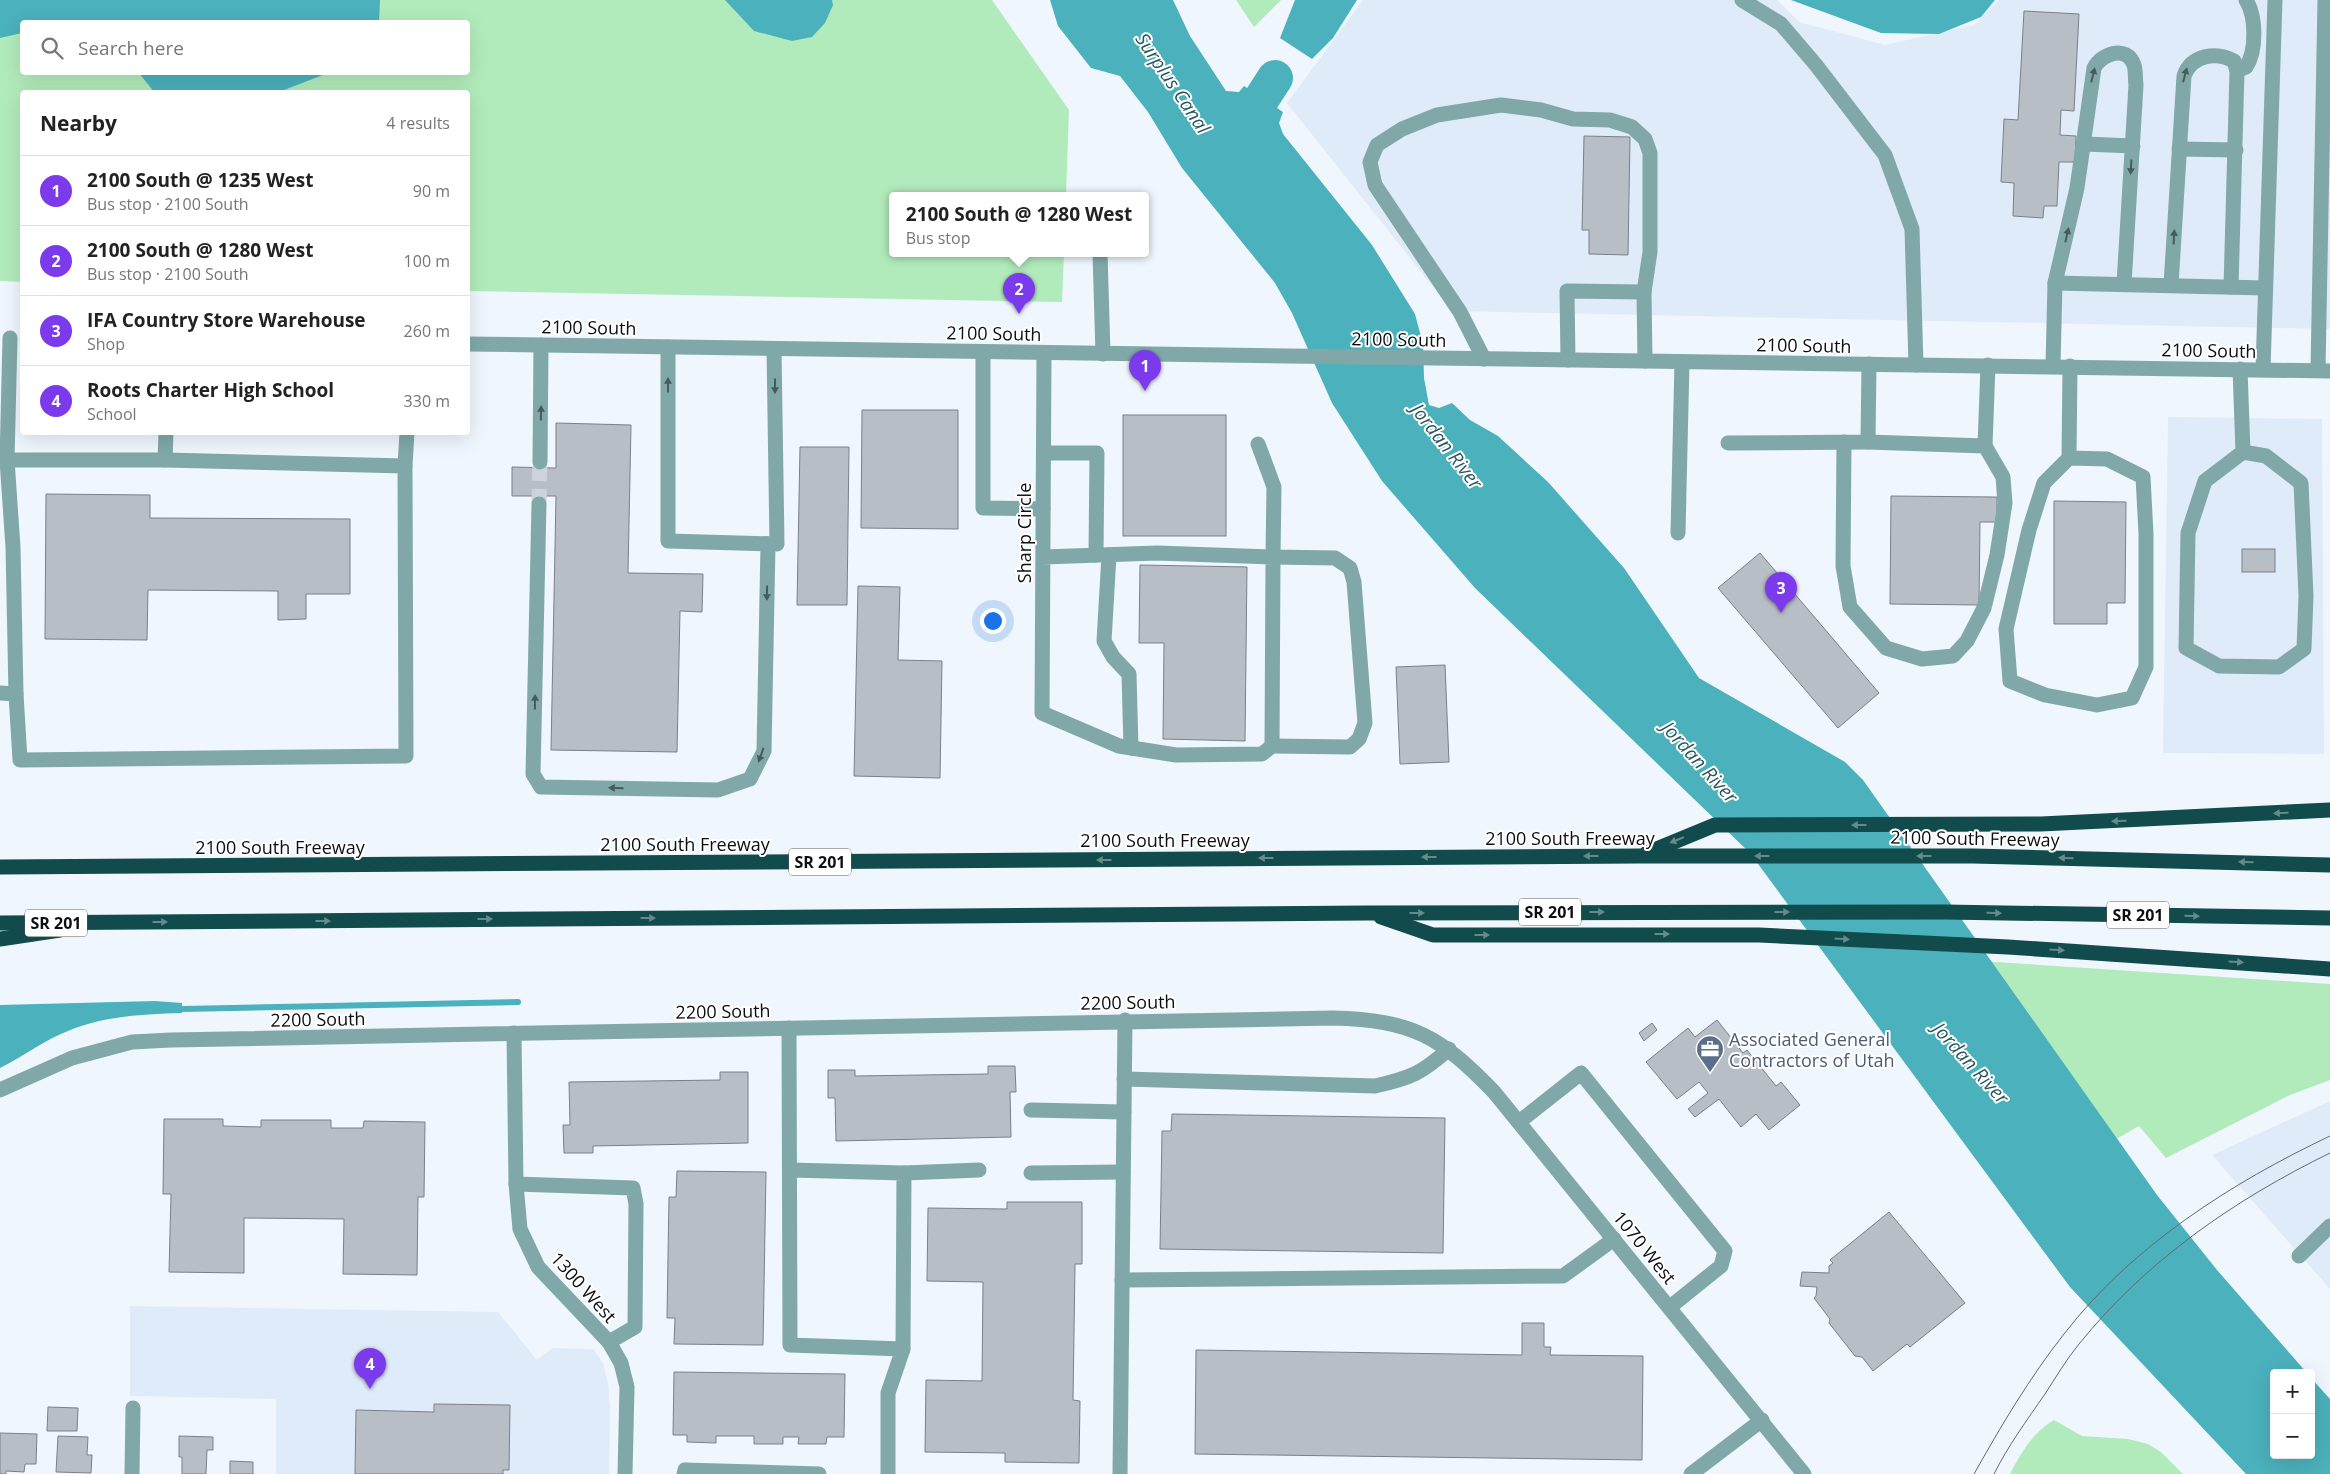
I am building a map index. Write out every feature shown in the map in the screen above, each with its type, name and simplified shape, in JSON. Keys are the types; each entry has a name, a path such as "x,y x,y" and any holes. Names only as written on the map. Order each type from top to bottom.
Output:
{"highway":[{"path":"1640,856 1715,825 1943,825 2175,819 2330,810"},
{"name":"2100 South Freeway","path":"0,867 1640,856 1973,856 2330,865"},
{"name":"SR 201","path":"0,923 1733,912 1945,912 2330,918"},
{"path":"1368,913 1433,935 1759,935 2008,947 2330,969"},
{"path":"0,939 112,922"}],"street":[{"path":"1742,0 1781,24 1816,65 1885,155 1912,228 1916,365"},
{"path":"2238,70 2246,67 2252,54 2252,16 2246,0"},
{"path":"2263,370 2275,0"},
{"path":"2324,371 2325,0"},
{"path":"2053,366 2055,283 2085,144 2090,86 2098,60 2106,55 2120,53 2129,56 2134,66 2133,146 2124,284"},
{"path":"2172,285 2184,76 2187,68 2199,58 2226,57 2234,61 2238,70 2231,287"},
{"path":"1484,359 1460,312 1375,185 1370,162 1376,145 1402,129 1437,114 1502,105 1542,110 1573,119 1610,120 1632,127 1644,139 1650,153 1650,252 1644,292 1645,361"},
{"path":"2085,144 2133,146"},
{"path":"2179,149 2236,150"},
{"path":"1100,257 1103,354"},
{"path":"2055,283 2265,288"},
{"path":"1568,360 1567,291 1644,292"},
{"path":"11,338 4,460 13,547 16,694 20,760 406,756 405,466 407,435"},
{"name":"2100 South","path":"470,344 2324,371"},
{"path":"540,462 541,345"},
{"path":"668,347 668,541 768,544 777,544 774,349"},
{"path":"983,352 983,508 1043,509"},
{"name":"Sharp Circle","path":"1044,353 1042,714 1119,746 1131,748"},
{"path":"1678,533 1682,362"},
{"path":"1868,442 1869,364"},
{"path":"1844,442 1844,566 1850,607 1886,648 1922,659 1953,656 1968,640 1984,608 1997,555 2005,503 2002,477 1985,446 1988,365"},
{"path":"2069,458 2107,460 2143,477 2146,534 2146,667 2132,698 2097,705 2045,695 2010,681 2006,629 2029,530 2044,483 2069,458 2070,366"},
{"path":"2240,369 2243,452"},
{"path":"165,460 166,435"},
{"path":"1728,443 1868,442 1985,446"},
{"path":"1258,444 1274,487 1272,746"},
{"path":"2243,452 2266,456 2301,483 2306,596 2304,649 2279,667 2219,666 2186,648 2188,533 2205,481 2243,452"},
{"path":"1043,556 1103,555 1157,553 1335,558 1350,568 1354,582 1365,723 1359,739 1350,747 1272,746 1262,754 1176,755 1131,748 1129,674 1113,657 1104,641 1103,555 1097,453 1044,453"},
{"path":"4,460 165,460 405,466"},
{"path":"539,504 533,774 540,787 718,790 750,779 764,751 768,544"},
{"path":"0,693 16,694"},
{"name":"2200 South","path":"0,1090 72,1058 132,1042 1125,1020 1362,1018 1418,1031 1450,1049"},
{"path":"1120,1474 1125,1020"},
{"path":"789,1028 790,1345 903,1349"},
{"name":"1300 West","path":"514,1033 516,1184 520,1229 538,1267 609,1342 622,1363 627,1387 625,1474"},
{"path":"1124,1079 1375,1086 1407,1079 1429,1066 1450,1049"},
{"name":"1070 West","path":"1450,1049 1494,1092 1519,1122 1804,1474"},
{"path":"1519,1122 1581,1073 1725,1251 1721,1266 1670,1308"},
{"path":"1031,1110 1124,1112"},
{"path":"790,1170 904,1173 979,1170"},
{"path":"1031,1173 1123,1172"},
{"path":"888,1474 888,1393 903,1349 904,1173"},
{"path":"516,1184 633,1188 636,1204 635,1327 609,1342"},
{"path":"2299,1256 2330,1226"},
{"path":"1122,1280 1563,1276 1614,1239"},
{"path":"132,1408 132,1474"},
{"path":"1691,1474 1762,1420"},
{"path":"684,1474 685,1470 819,1474"}],"shaded area":[{"path":"1363,0 1777,0 1799,22 1885,45 1974,25 1999,0 2330,0 2330,329 1452,311 1287,103"},
{"path":"2168,417 2322,419 2324,754 2163,753"},
{"path":"2330,1101 2330,1289 2212,1155"},
{"path":"130,1306 498,1312 537,1360 553,1348 593,1349 603,1363 608,1383 610,1407 609,1474 503,1474 503,1470 509,1470 510,1406 434,1412 356,1410 355,1474 276,1474 276,1399 130,1396"}],"green space":[{"path":"0,0 992,0 1069,110 1066,192 889,192 889,257 1064,257 1062,302 470,291 470,90 20,90 20,282 0,281"},
{"path":"1236,0 1281,0 1254,27"},
{"path":"1949,959 2330,984 2330,1080 2290,1095 2166,1158 2139,1126 2111,1142"},
{"path":"2054,1420 2082,1436 2128,1439 2148,1444 2161,1452 2183,1474 2010,1474 2023,1451 2034,1437"}],"water":[{"path":"0,0 380,0 379,20 20,20 20,33 0,38"},
{"path":"725,0 832,0 833,5 825,23 812,37 792,41 754,31"},
{"name":"Surplus Canal","path":"1050,0 1173,0 1190,36 1226,91 1239,92 1244,86 1283,112 1279,123 1283,134 1372,245 1415,314 1423,344 1424,378 1429,405 1439,408 1452,403 1470,420 1498,436 1548,482 1624,568 1699,678 1845,762 1863,780 2157,1195 2217,1270 2304,1369 2270,1369 2270,1459 2315,1459 2315,1382 2330,1399 2330,1474 2246,1474 2070,1287 1750,853 1475,588 1382,481 1332,403 1292,313 1275,283 1182,168 1148,112 1120,76 1091,68 1058,26"},
{"path":"1295,0 1357,0 1333,38 1312,59 1280,38"},
{"path":"1791,0 1995,0 1981,17 1939,34 1881,33"},
{"path":"141,75 323,75 284,90 152,90"},
{"path":"155,1001 182,1003 182,1013 124,1017 81,1026 50,1039 0,1068 0,1005"}],"building":[{"path":"2024,11 2079,14 2074,111 2061,110 2060,135 2076,136 2075,162 2059,162 2057,206 2044,206 2043,218 2013,216 2014,183 2001,182 2004,119 2018,120"},
{"path":"1584,136 1630,137 1628,255 1589,254 1589,230 1582,230"},
{"path":"862,410 958,410 958,529 861,528"},
{"path":"1123,415 1226,415 1226,536 1123,536"},
{"path":"556,423 631,425 628,573 703,574 702,612 680,611 677,752 551,750 556,496 512,496 512,467 556,468"},
{"path":"800,447 849,447 847,605 797,605"},
{"path":"46,494 150,495 150,518 350,519 350,594 306,594 306,619 278,620 278,591 148,590 147,640 45,639"},
{"path":"1891,496 1997,497 1997,522 1980,522 1979,605 1890,604"},
{"path":"2054,501 2126,502 2125,603 2107,603 2107,624 2054,624"},
{"path":"2242,549 2275,549 2275,572 2242,572"},
{"path":"1760,553 1879,693 1838,728 1718,588"},
{"path":"1140,565 1247,567 1245,741 1163,739 1164,643 1139,643"},
{"path":"858,586 900,587 898,660 942,661 940,778 854,776"},
{"path":"1445,665 1449,762 1400,764 1396,667"},
{"name":"Associated General Contractors of Utah","path":"1717,1020 1743,1053 1747,1050 1776,1086 1781,1082 1800,1105 1769,1130 1756,1114 1741,1127 1719,1099 1695,1117 1688,1109 1708,1093 1699,1082 1677,1099 1646,1062 1688,1028 1695,1037"},
{"path":"1652,1023 1657,1030 1644,1041 1639,1033"},
{"path":"988,1066 1015,1066 1016,1092 1010,1092 1011,1137 836,1141 835,1098 828,1098 828,1070 855,1070 855,1076 988,1074"},
{"path":"720,1072 748,1072 748,1143 593,1146 593,1153 564,1153 563,1125 570,1125 569,1082 720,1080"},
{"path":"1172,1114 1445,1118 1443,1253 1160,1249 1162,1131 1171,1131"},
{"path":"164,1119 223,1119 223,1126 261,1127 261,1120 331,1120 331,1128 363,1128 364,1121 425,1122 424,1197 418,1197 417,1275 343,1274 344,1219 244,1218 244,1273 169,1272 171,1194 163,1194"},
{"path":"677,1171 766,1172 763,1345 674,1344 675,1318 667,1318 669,1197 676,1197"},
{"path":"1007,1202 1082,1202 1082,1264 1075,1264 1073,1400 1080,1401 1079,1463 1005,1462 1005,1453 925,1452 926,1380 982,1381 983,1282 927,1281 928,1208 1007,1209"},
{"path":"1889,1212 1965,1303 1910,1347 1907,1344 1873,1371 1862,1357 1855,1356 1829,1323 1830,1319 1814,1298 1817,1287 1800,1286 1802,1272 1829,1273 1829,1266 1833,1263 1830,1260"},
{"path":"1522,1323 1544,1323 1544,1347 1551,1347 1550,1355 1643,1356 1642,1460 1195,1454 1196,1350 1522,1355"},
{"path":"674,1372 845,1374 844,1437 827,1437 826,1444 798,1444 799,1437 783,1437 783,1444 754,1444 754,1436 716,1436 716,1443 687,1442 687,1435 673,1435"},
{"path":"434,1404 510,1405 509,1470 503,1470 503,1474 355,1474 356,1410 434,1412"},
{"path":"48,1407 78,1408 77,1431 47,1431"},
{"path":"0,1433 37,1434 36,1464 25,1464 24,1472 6,1471 6,1474 0,1474"},
{"path":"58,1436 88,1437 87,1455 92,1455 91,1473 56,1472"},
{"path":"179,1436 213,1437 213,1450 207,1450 206,1474 182,1474 182,1457 179,1457"},
{"path":"230,1461 253,1462 253,1474 230,1474"}],"waterway":[{"name":"Jordan River","path":"1241,143 1262,98 1275,78"},
{"path":"182,1009 518,1002"}],"tunnel":[{"path":"539,504 540,462"}],"tram line":[{"path":"1974,1474 2016,1402 2051,1350 2091,1302 2120,1273 2152,1245 2220,1196 2256,1174 2330,1136"},
{"path":"1994,1474 2005,1453 2065,1362 2105,1314 2133,1285 2163,1259 2226,1212 2294,1171 2330,1153"}],"place":[{"name":"2100 South @ 1280 West","path":"1019,314"},
{"name":"2100 South @ 1235 West","path":"1145,391"},
{"name":"IFA Country Store Warehouse","path":"1781,613"},
{"name":"Associated General Contractors of Utah","path":"1710,1073"},
{"name":"Roots Charter High School","path":"370,1389"}]}
